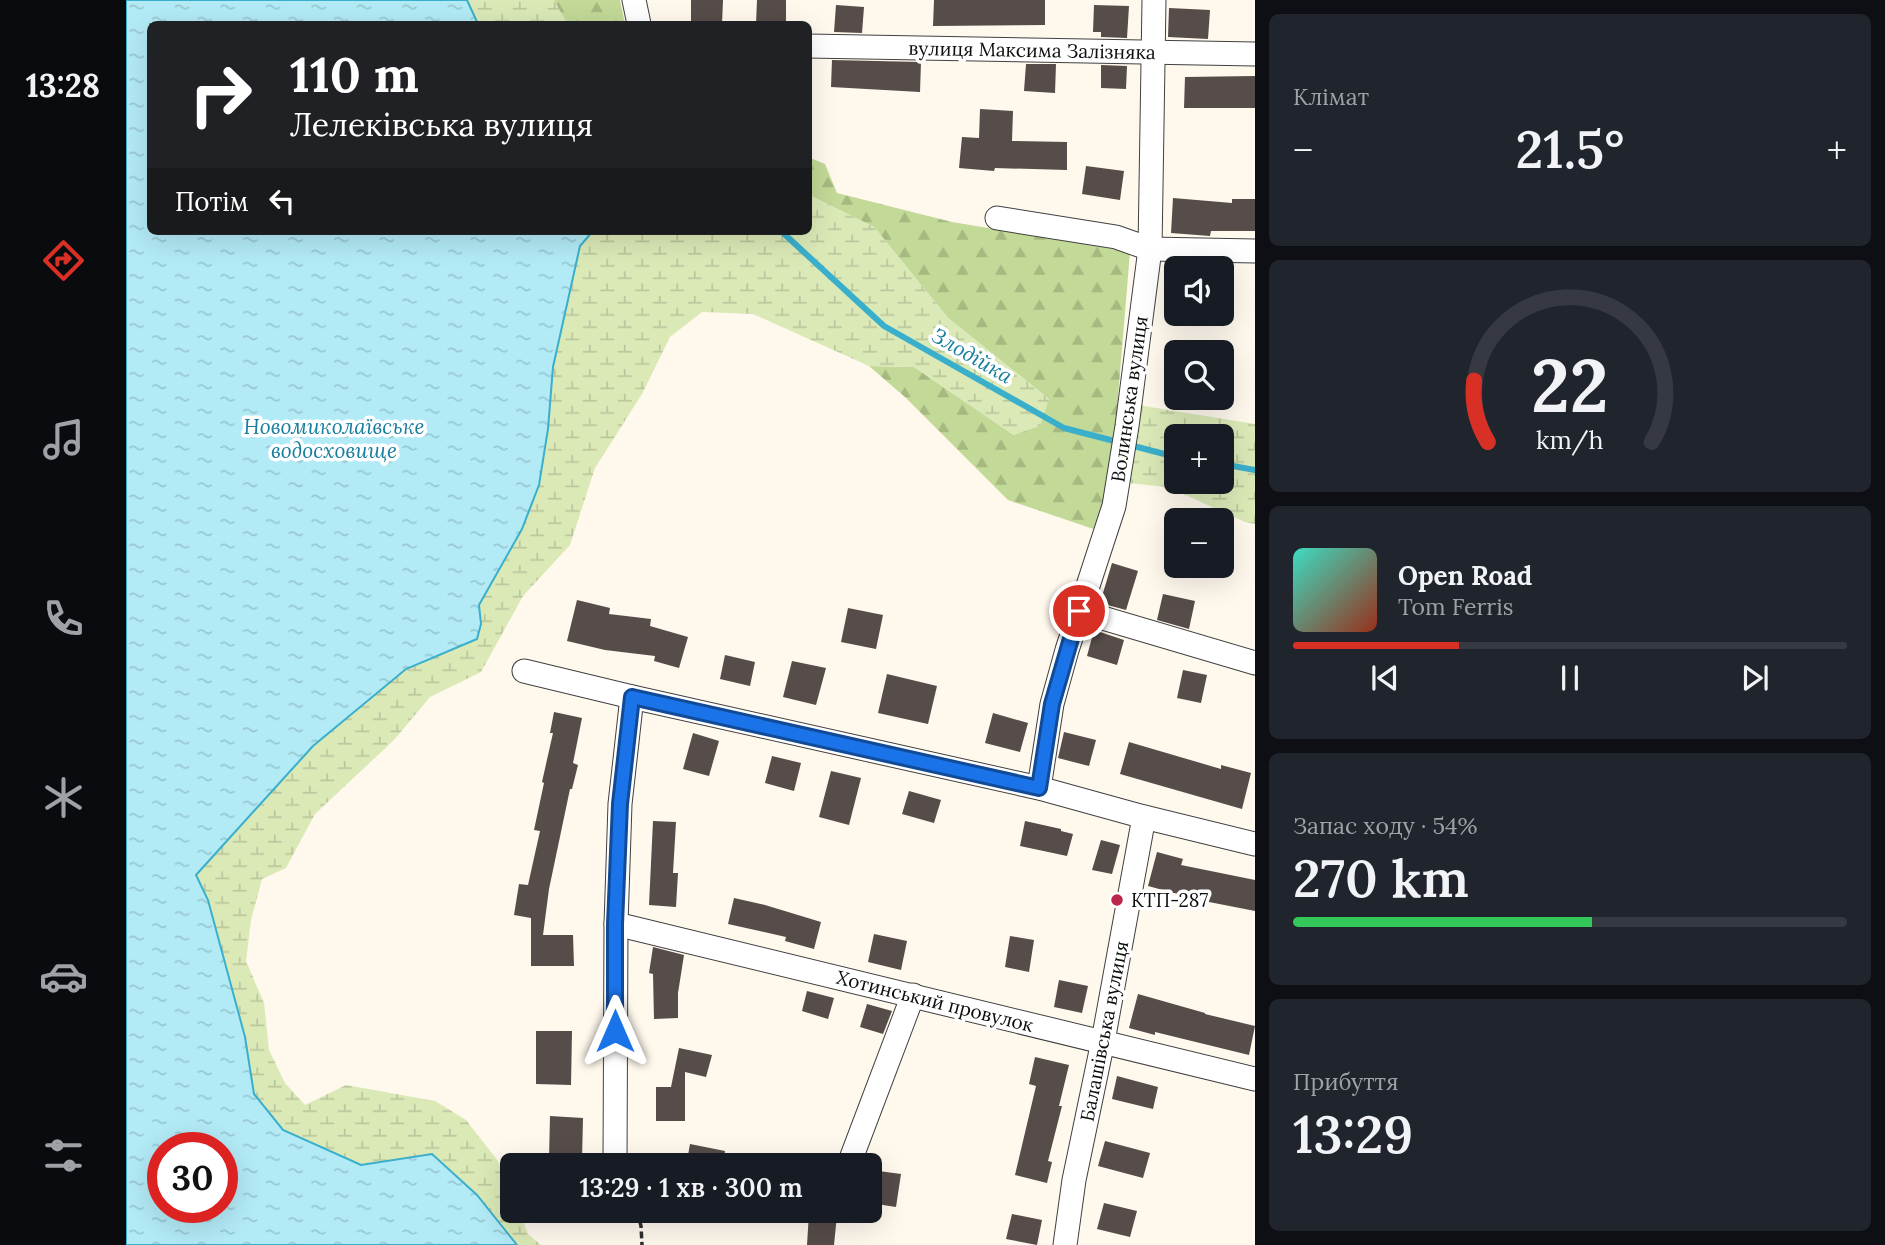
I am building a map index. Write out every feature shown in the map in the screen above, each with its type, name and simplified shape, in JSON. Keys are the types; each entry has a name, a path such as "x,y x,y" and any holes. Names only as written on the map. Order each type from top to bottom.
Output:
{"street":[{"path":"634,0 638,21"},
{"name":"Волинська вулиця","path":"1039,788 1052,704 1114,506 1127,426 1150,250 1154,0"},
{"name":"вулиця Максима Залізняка","path":"812,46 1255,54"},
{"path":"997,218 1116,237 1150,250 1255,251"},
{"path":"1079,611 1255,663"},
{"path":"524,671 1039,788 1255,844"},
{"path":"615,1153 615,924 620,804 632,697"},
{"name":"Балашівська вулиця","path":"1065,1245 1074,1180 1103,1041 1144,817"},
{"name":"Хотинський провулок","path":"615,924 1255,1079"},
{"path":"853,1153 913,995"}],"path":[{"path":"640,1223 642,1245"}],"green space":[{"path":"467,0 554,0 565,21 477,21"},
{"path":"554,0 620,0 624,21 565,21"},
{"path":"812,159 825,164 837,193 952,222 1130,252 1118,397 1144,406 1114,536 1008,500 906,398 869,366 914,367 1014,435 1049,399 948,318 874,227 812,196"},
{"path":"812,196 874,227 948,318 1049,399 1040,426 1014,435 914,367 869,366 753,314 702,312 670,337 642,394 595,468 570,545 523,596 481,672 430,697 394,740 315,814 286,868 262,879 251,920 246,961 264,1003 269,1050 285,1083 305,1105 346,1085 435,1101 466,1120 500,1166 500,1223 524,1223 528,1234 541,1245 517,1245 477,1195 432,1155 361,1165 283,1130 254,1095 245,1037 208,900 196,875 313,746 406,669 448,652 481,624 479,605 494,578 548,429 553,367 580,246 590,235 812,235"},
{"path":"1144,406 1255,424 1255,524 1234,517 1234,508 1214,508 1183,494 1234,494 1234,424 1164,424 1164,487 1128,483"}],"water":[{"name":"Новомиколаївське водосховище","path":"126,0 467,0 477,21 147,21 147,235 590,235 580,246 553,367 548,429 539,485 522,529 479,605 481,624 477,639 406,669 313,746 196,875 208,900 245,1037 254,1094 283,1130 361,1165 432,1154 477,1195 517,1245 126,1245"}],"building":[{"path":"691,0 723,0 722,21 691,21"},
{"path":"757,0 786,0 786,21 756,21"},
{"path":"934,0 1045,0 1045,25 933,26"},
{"path":"836,5 864,7 862,33 834,32"},
{"path":"1094,5 1129,6 1127,38 1101,37 1101,32 1093,32"},
{"path":"1169,8 1210,10 1208,39 1168,37"},
{"path":"832,60 921,62 920,92 831,87"},
{"path":"1026,64 1056,64 1055,93 1024,91"},
{"path":"1101,65 1127,66 1126,89 1101,88"},
{"path":"1255,76 1255,108 1184,108 1185,77"},
{"path":"980,109 1013,111 1012,141 1067,142 1067,170 995,168 994,171 959,168 962,137 979,138"},
{"path":"1086,166 1124,171 1120,200 1082,194"},
{"path":"1173,198 1232,203 1232,199 1255,199 1255,231 1211,231 1210,236 1171,233"},
{"path":"1112,563 1138,571 1126,610 1100,603"},
{"path":"1163,594 1195,601 1189,629 1157,620"},
{"path":"577,600 610,608 609,614 651,619 650,626 688,637 679,668 654,661 655,656 605,650 567,641"},
{"path":"848,608 883,615 876,649 841,642"},
{"path":"1094,630 1124,640 1117,665 1087,656"},
{"path":"725,655 755,662 750,686 720,679"},
{"path":"792,661 826,668 816,705 783,697"},
{"path":"1183,670 1207,675 1201,703 1177,698"},
{"path":"887,674 937,686 928,724 878,713"},
{"path":"554,712 582,718 573,763 578,765 570,789 549,889 543,935 573,935 574,966 531,966 531,918 514,915 519,884 528,885 540,831 534,830 553,733 550,733"},
{"path":"993,713 1028,723 1020,752 985,743"},
{"path":"1064,732 1096,740 1089,766 1058,758"},
{"path":"693,733 719,741 709,776 683,769"},
{"path":"1129,742 1221,769 1221,765 1251,773 1242,809 1120,774"},
{"path":"772,756 801,763 794,791 765,783"},
{"path":"831,771 861,778 849,825 819,817"},
{"path":"909,791 941,800 934,823 902,814"},
{"path":"653,821 676,822 673,873 678,873 676,907 649,905"},
{"path":"1025,821 1073,834 1067,856 1020,846"},
{"path":"1101,840 1120,845 1112,874 1092,870"},
{"path":"1157,852 1183,859 1181,865 1255,880 1255,911 1148,886"},
{"path":"734,898 821,922 814,949 785,941 786,937 728,924"},
{"path":"874,934 907,941 901,970 868,962"},
{"path":"1010,936 1034,940 1029,972 1005,967"},
{"path":"653,947 684,955 678,993 678,1018 654,1019 653,974 649,973"},
{"path":"1059,980 1088,986 1082,1013 1054,1007"},
{"path":"807,991 834,998 828,1019 802,1011"},
{"path":"1138,994 1255,1026 1249,1055 1129,1028"},
{"path":"867,1004 892,1011 883,1034 860,1027"},
{"path":"536,1031 572,1031 571,1085 536,1084"},
{"path":"679,1048 712,1055 706,1077 685,1072 685,1121 656,1121 656,1087 671,1087"},
{"path":"1035,1057 1069,1065 1048,1161 1052,1162 1047,1183 1015,1175 1036,1086 1029,1084"},
{"path":"1117,1076 1158,1087 1153,1109 1112,1099"},
{"path":"550,1116 583,1118 582,1153 549,1153"},
{"path":"1105,1141 1150,1153 1143,1178 1098,1166"},
{"path":"690,1144 725,1151 725,1153 688,1153"},
{"path":"882,1171 901,1174 896,1207 882,1205"},
{"path":"1104,1203 1137,1211 1130,1237 1097,1229"},
{"path":"1012,1214 1042,1220 1037,1245 1006,1239"},
{"path":"808,1223 836,1223 834,1245 807,1245"}],"waterway":[{"name":"Злодійка","path":"785,235 884,326 1064,428 1164,454"},
{"name":"Злодійка","path":"1234,466 1255,470"}],"place":[{"name":"КТП-287","path":"1117,900"}],"route":[{"path":"615,1031 615,924 620,804 632,697 1039,788 1052,704 1079,611"}]}
